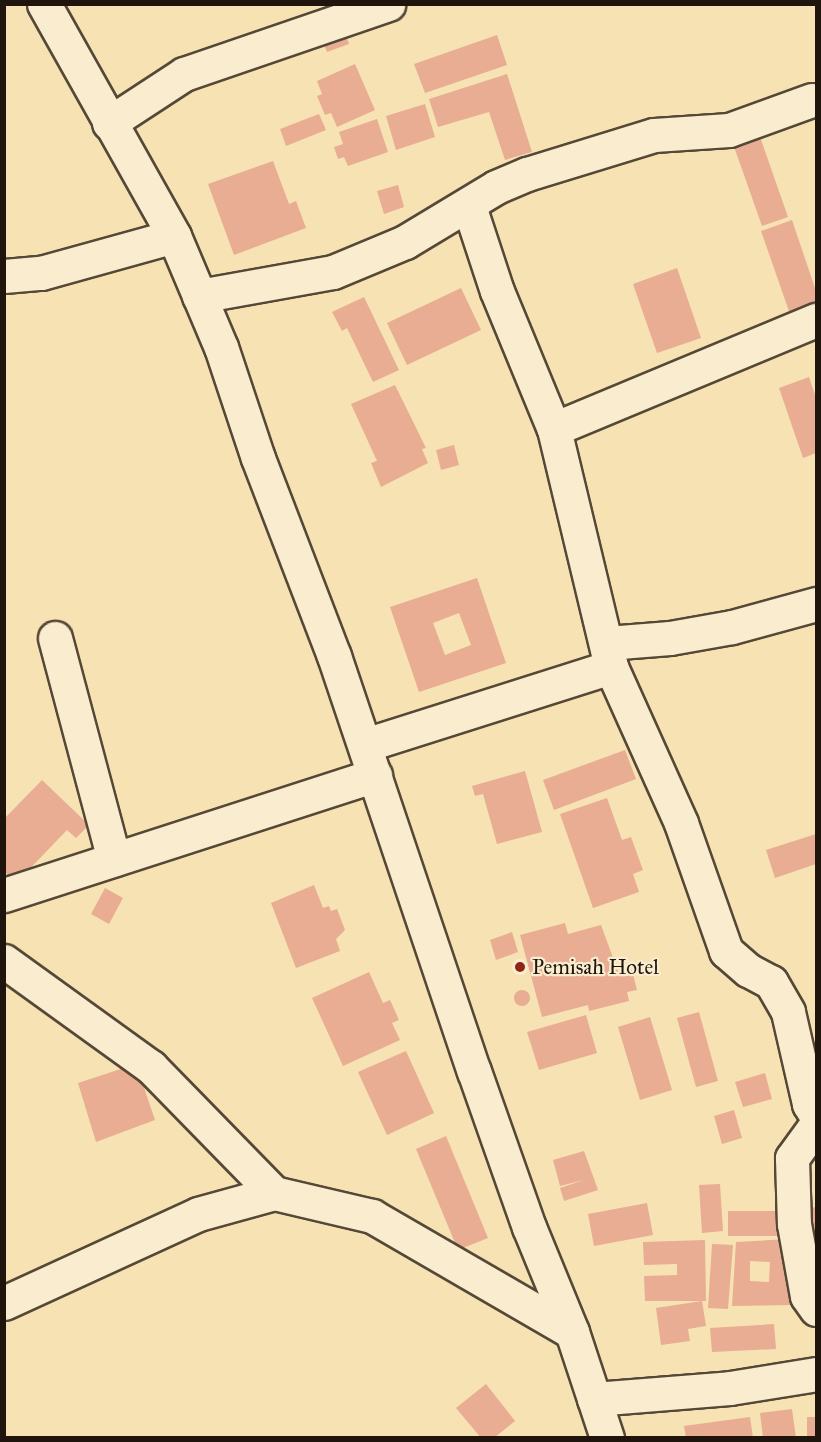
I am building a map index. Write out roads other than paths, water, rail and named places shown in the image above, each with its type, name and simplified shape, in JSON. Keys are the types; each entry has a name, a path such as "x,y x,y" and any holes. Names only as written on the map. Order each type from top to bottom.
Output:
{"street":[{"path":"44,4 174,236 221,347 258,459 370,760 529,1227 572,1332 607,1437"},
{"path":"109,123 184,74 388,4"},
{"path":"199,296 333,272 370,260 469,206 496,187 538,171 654,135 729,130 812,100"},
{"path":"469,206 501,302 554,429 609,655 681,824 726,951 748,970 771,982 788,1012 809,1104 816,1115"},
{"path":"4,276 40,273 174,236"},
{"path":"554,429 816,320"},
{"path":"4,895 114,859 370,760 609,655 816,604"},
{"path":"55,638 114,859"},
{"path":"4,961 151,1067 274,1193"},
{"path":"816,1125 792,1158 794,1224 807,1296 816,1309"},
{"path":"4,1303 198,1214 274,1193 372,1216 572,1332"},
{"path":"594,1399 730,1388 816,1374"}],"place":[{"name":"Pemisah Hotel","path":"520,967"}]}
